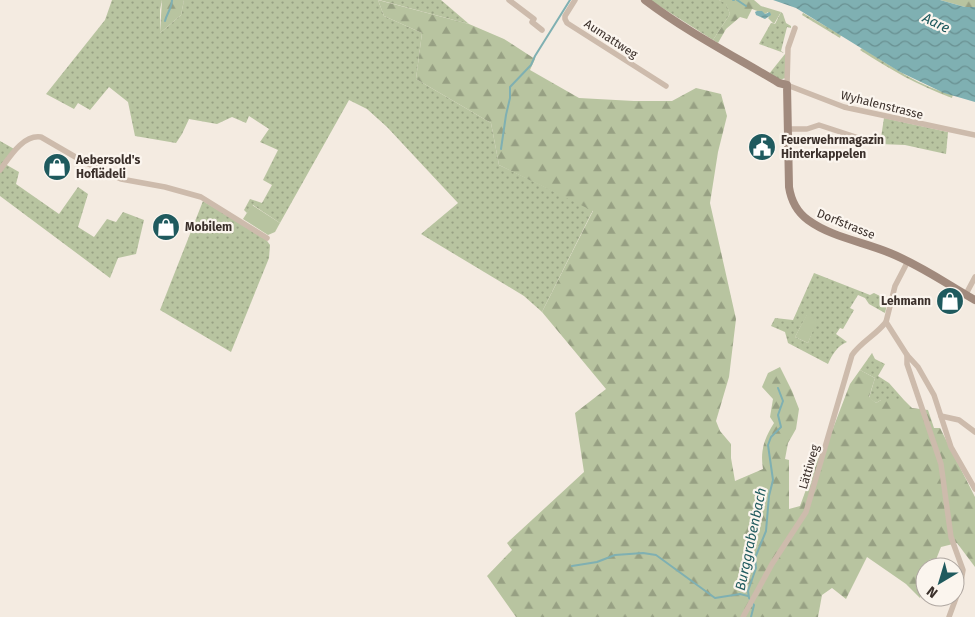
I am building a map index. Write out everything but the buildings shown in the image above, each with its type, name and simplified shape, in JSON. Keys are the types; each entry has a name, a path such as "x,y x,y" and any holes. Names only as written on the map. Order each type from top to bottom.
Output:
{"street":[{"path":"509,0 534,19 532,22 542,30"},
{"name":"Aumattweg","path":"575,0 565,16 567,22 666,86"},
{"path":"645,0 779,83 787,84 788,48 795,28"},
{"name":"Dorfstrasse","path":"787,84 789,187 792,200 804,217 828,231 908,261 975,300"},
{"name":"Wyhalenstrasse","path":"787,84 844,107 975,135"},
{"path":"787,129 807,129 819,125 871,142"},
{"path":"0,170 23,143 34,136 38,136 108,174 122,179 165,187 202,197 267,238"},
{"path":"908,261 895,286 886,322 930,387 951,448 975,489"},
{"path":"966,294 975,277"},
{"name":"Lättiweg","path":"743,617 772,564 806,512 852,354 879,331 886,322"},
{"path":"907,355 907,364 941,464 951,537 963,570 960,587 949,617"},
{"path":"941,416 959,420 975,432"}],"green space":[{"path":"112,0 162,0 160,33 181,15 184,0 378,0 384,16 422,33 416,79 491,123 499,165 593,210 542,312 524,296 421,234 458,203 387,127 367,109 349,100 280,223 253,205 247,213 244,210 250,199 262,203 272,185 263,180 278,150 260,142 269,129 249,116 246,123 232,117 217,124 189,119 176,143 135,136 128,102 109,87 90,110 78,103 74,109 46,94 105,20"},
{"path":"162,0 184,0 181,15 160,33"},
{"path":"378,0 469,24 504,39 535,59 530,70 579,98 672,101 696,88 721,94 727,116 718,152 710,203 736,319 729,377 716,421 720,431 731,444 731,458 735,481 763,469 762,456 764,445 774,423 770,417 773,399 762,387 768,373 780,367 799,409 796,429 788,443 785,459 789,460 789,509 800,506 815,465 832,431 850,384 860,370 875,378 869,397 876,403 881,400 904,400 912,408 928,410 934,428 940,428 975,497 975,567 957,543 941,547 937,557 915,557 915,593 906,584 867,557 846,599 832,588 822,595 818,617 516,617 487,576 512,550 507,543 584,472 575,413 606,389 542,312 593,211 499,165 491,123 416,79 422,33 384,16"},
{"path":"379,0 441,0 469,24"},
{"path":"650,0 719,0 726,3 730,14 713,40"},
{"path":"719,0 754,0 761,6 781,12 774,24 768,18 768,12 765,14 752,9 747,19 740,17 726,29 718,43 713,40 730,14 726,4"},
{"path":"940,0 975,0 975,7 965,7"},
{"path":"781,12 786,23 791,26 791,28 787,27 781,51 784,53 759,44 771,23 775,24"},
{"path":"803,13 841,35 840,38 802,15"},
{"path":"862,48 918,82 953,94 952,98 916,83 860,50"},
{"path":"785,54 785,78 780,80 769,74"},
{"path":"884,118 948,132 946,154 905,145 880,144"},
{"path":"0,141 16,150 5,164 19,172 16,184 59,214 78,187 88,194 78,227 94,237 107,219 116,222 123,212 144,220 136,254 118,258 110,278 0,196"},
{"path":"203,201 265,238 270,245 269,258 231,352 160,310"},
{"path":"252,205 280,223 275,232 268,235 243,219"},
{"path":"814,273 870,295 874,293 888,300 885,313 858,295 850,308 854,310 843,329 840,328 836,334 847,342 838,348 828,364 788,343 785,332 771,326 775,318 793,320","holes":["807,315 816,321 808,343 795,337"]},
{"path":"807,314 817,321 808,343 795,337"},
{"path":"872,353 875,359 885,364 878,376 889,383 904,400 881,400 876,403 869,398 875,378 860,370"}],"water":[{"name":"Aare","path":"773,0 940,0 965,7 975,7 975,102 944,93 900,72 796,8"},
{"path":"762,11 765,14 770,12 771,15 765,19 756,15 755,12"}],"waterway":[{"path":"165,21 172,0"},
{"path":"501,149 510,98 510,87 531,65 570,0"},
{"path":"737,0 746,6"},
{"name":"Burggrabenbach","path":"751,617 754,605 749,598 748,591 756,568 755,558 766,531 769,496 773,480 768,445 771,437 781,427 778,415 783,401 778,388"},
{"path":"572,566 597,562 615,555 643,553 656,555 715,598 740,594 748,596"}],"place":[{"name":"Feuerwehrmagazin Hinterkappelen","path":"762,147"},
{"name":"Aebersold's Hoflädeli","path":"57,167"},
{"name":"Mobilem","path":"166,227"},
{"name":"Lehmann","path":"950,301"}]}
